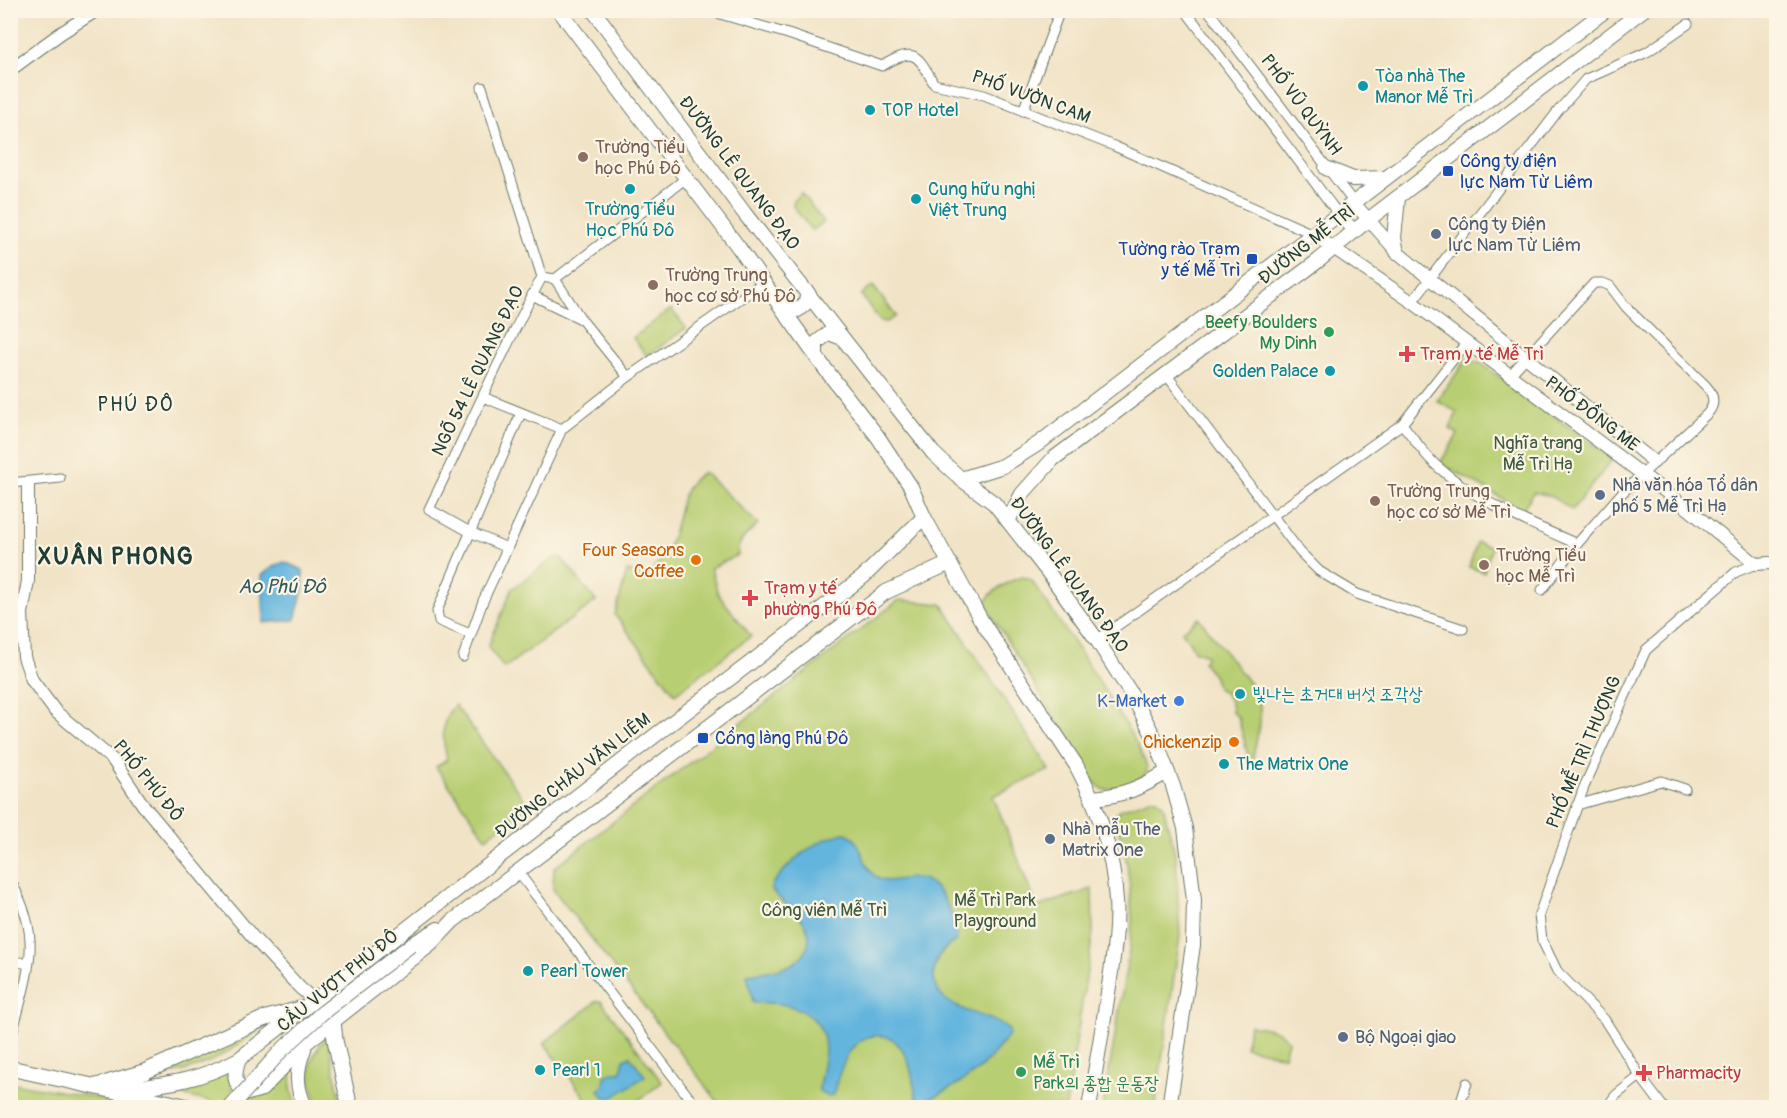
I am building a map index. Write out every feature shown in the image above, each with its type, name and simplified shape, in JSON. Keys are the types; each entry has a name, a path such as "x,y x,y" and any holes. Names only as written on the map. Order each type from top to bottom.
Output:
{"main road":[{"path":"559,10 878,437 911,487 924,517 981,620 1076,765 1093,798 1111,863 1117,902 1114,954 1089,1107"},
{"name":"ĐƯỜNG MỄ TRÌ","path":"1008,521 1022,494 1052,460 1335,247 1643,10"},
{"name":"ĐƯỜNG LÊ QUANG ĐẠO","path":"594,11 745,214 933,453 961,479 994,503 1097,640 1135,700 1155,739 1185,828 1194,900 1193,945 1169,1107"},
{"name":"ĐƯỜNG MỄ TRÌ","path":"961,479 1003,466 1038,444 1605,11"},
{"path":"1326,168 1353,179 1388,177"},
{"path":"1397,252 1394,238 1398,198"},
{"path":"783,308 798,310 805,304 808,293"},
{"path":"816,355 816,343 822,337 829,333 842,338"},
{"path":"1038,444 1052,460"},
{"name":"ĐƯỜNG CHÂU VĂN LIÊM","path":"119,1090 194,1079 239,1059 869,572 924,517"},
{"path":"239,1059 234,1076 236,1083 248,1093 262,1089 307,1042 431,944 453,921 886,592 950,563"},
{"path":"869,572 886,592"},
{"path":"657,734 671,755"},
{"path":"1093,798 1117,796 1140,788 1167,772"},
{"name":"CẦU VƯỢT PHÚ ĐÔ","path":"230,1107 281,1052 322,1013 411,945 453,921"},
{"path":"98,1086 144,1072 264,1019 309,1004"},
{"path":"333,1021 350,1107"},
{"path":"306,1107 298,1091 297,1075 307,1042"},
{"path":"10,1068 193,1107"}],"street":[{"path":"10,70 97,10"},
{"name":"PHỐ VƯỜN CAM","path":"707,10 788,34 882,66 903,54 911,54 920,60 934,84 975,93 1134,154 1313,234"},
{"path":"1023,111 1060,10"},
{"name":"PHỐ VŨ QUỲNH","path":"1185,10 1339,215"},
{"name":"PHỐ VŨ QUỲNH","path":"1208,10 1326,168 1368,220"},
{"path":"1412,302 1558,111 1586,79 1647,52 1688,24"},
{"path":"482,87 542,277"},
{"path":"628,377 581,319 555,279 685,179"},
{"path":"1339,215 1355,231"},
{"name":"PHỐ ĐỒNG ME","path":"1368,220 1397,252 1654,462"},
{"name":"PHỐ ĐỒNG ME","path":"1313,234 1335,247 1467,342 1756,564"},
{"name":"NGÕ 54 LÊ QUANG ĐẠO","path":"470,532 429,509 508,340 532,295 542,277 555,279"},
{"path":"463,657 470,634 507,548 562,429 628,377 764,282"},
{"path":"1510,375 1594,283 1603,283 1610,286 1626,307 1706,386 1713,399 1711,410 1641,474 1577,544 1542,590"},
{"path":"532,295 581,319"},
{"path":"1097,640 1402,424 1467,342"},
{"path":"1166,374 1300,552 1319,571 1357,594 1463,629"},
{"path":"483,397 562,429"},
{"path":"470,634 439,621 437,611 521,413"},
{"path":"1402,424 1437,467 1482,499 1522,520 1577,544"},
{"path":"10,483 60,478"},
{"name":"PHỐ PHÚ ĐÔ","path":"28,483 28,581 22,613 24,657 32,680 55,711 113,760 143,805 233,913 300,988 309,1004"},
{"path":"470,532 507,548"},
{"path":"1756,564 1769,563"},
{"name":"PHỐ MỄ TRÌ THƯỢNG","path":"1664,1107 1640,1076 1604,1019 1557,971 1542,940 1539,915 1584,787 1646,650 1736,572 1756,564"},
{"path":"1577,805 1661,781 1685,789"},
{"path":"518,872 697,1107"},
{"path":"10,879 25,912 30,942 28,964 10,1042"},
{"path":"10,960 28,964"},
{"path":"1606,1107 1616,1095 1640,1076"},
{"path":"1459,1107 1467,1083"}],"green space":[{"path":"801,193 824,222 812,231 793,206 794,200"},
{"path":"873,286 896,316 887,322 880,321 861,295"},
{"path":"671,309 686,328 647,356 633,338"},
{"name":"Nghĩa trang Mễ Trì Hạ","path":"1466,360 1480,363 1613,459 1572,510 1551,496 1534,492 1522,510 1440,463 1458,434 1450,429 1457,412 1437,401"},
{"path":"704,472 758,524 741,541 738,555 711,568 718,594 751,636 675,694 615,615 627,571 648,576 655,567 670,543 685,492 689,485"},
{"path":"1477,542 1492,547 1484,572 1469,567"},
{"path":"561,557 596,601 504,668 488,647 512,589 554,558"},
{"path":"1023,577 1031,580 1133,736 1147,770 1141,778 1104,790 1095,783 990,613 987,606 989,597 1008,583"},
{"name":"Công viên Mễ Trì","path":"899,600 942,604 1050,770 993,796 1037,907 1092,889 1093,933 1066,1107 722,1107 553,889 554,868"},
{"path":"1199,618 1260,697 1260,723 1251,767 1238,717 1232,712 1228,698 1217,688 1214,677 1203,662 1207,655 1195,651 1182,631"},
{"path":"455,705 528,805 486,838 436,767 447,760 444,724"},
{"path":"1153,798 1163,805 1176,858 1180,936 1155,1107 1103,1107 1130,946 1132,920 1127,863 1115,816 1119,810"},
{"path":"597,1001 601,1001 662,1082 630,1107 592,1107 544,1043"},
{"path":"265,1025 212,1061 183,1071 150,1076"},
{"path":"1250,1025 1281,1033 1288,1041 1284,1056 1245,1047"},
{"path":"327,1037 342,1107 321,1108 310,1079 311,1062"},
{"path":"292,1065 291,1090 297,1107 237,1107 165,1092 166,1089 200,1083 231,1069 231,1085 236,1096"},
{"path":"11,1083 82,1095 141,1107 11,1107"}],"water":[{"name":"Ao Phú Đô","path":"284,562 303,570 303,589 295,620 264,623 262,575"},
{"path":"845,833 855,839 869,869 878,878 889,881 911,878 926,880 940,893 954,922 957,940 944,949 936,961 935,985 941,996 951,1003 999,1023 1009,1030 1009,1034 996,1052 975,1073 932,1098 922,1101 916,1098 911,1072 904,1053 895,1041 885,1036 871,1036 861,1040 854,1046 843,1064 833,1095 829,1096 819,1091 825,1049 823,1035 818,1025 810,1016 790,1006 753,1003 747,974 792,964 803,955 809,937 804,923 775,894 771,889 772,884 804,852 823,840"},
{"path":"630,1056 645,1076 612,1098 604,1097 599,1090 604,1085 605,1077 611,1072 621,1072 624,1059"}],"place":[{"name":"Tòa nhà The Manor Mễ Trì","path":"1363,86"},
{"name":"TOP Hotel","path":"870,110"},
{"name":"Trường Tiểu học Phú Đô","path":"583,157"},
{"name":"Công ty điện lực Nam Từ Liêm","path":"1448,171"},
{"name":"Trường Tiểu Học Phú Đô","path":"630,189"},
{"name":"Cung hữu nghị Việt Trung","path":"916,199"},
{"name":"Công ty Điện lực Nam Từ Liêm","path":"1436,234"},
{"name":"Tường rào Trạm y tế Mễ Trì","path":"1252,259"},
{"name":"Trường Trung học cơ sở Phú Đô","path":"653,285"},
{"name":"Beefy Boulders My Dinh","path":"1329,332"},
{"name":"Trạm y tế Mễ Trì","path":"1407,354"},
{"name":"Golden Palace","path":"1330,371"},
{"name":"Nhà văn hóa Tổ dân phố 5 Mễ Trì Hạ","path":"1600,495"},
{"name":"Trường Trung học cơ sở Mễ Trì","path":"1375,501"},
{"name":"Four Seasons Coffee","path":"696,560"},
{"name":"Trường Tiểu học Mễ Trì","path":"1484,565"},
{"name":"Trạm y tế phường Phú Đô","path":"750,598"},
{"name":"빛나는 초거대 버섯 조각상","path":"1240,694"},
{"name":"K-Market","path":"1179,701"},
{"name":"Cổng làng Phú Đô","path":"703,738"},
{"name":"Chickenzip","path":"1234,742"},
{"name":"The Matrix One","path":"1224,764"},
{"name":"Nhà mẫu The Matrix One","path":"1050,839"},
{"name":"Pearl Tower","path":"528,971"},
{"name":"Bộ Ngoại giao","path":"1343,1037"},
{"name":"Pearl 1","path":"540,1070"},
{"name":"Mễ Trì Park의 종합 운동장","path":"1021,1072"},
{"name":"Pharmacity","path":"1644,1073"}],"district":[{"name":"PHÚ ĐÔ","path":"136,404"},
{"name":"XUÂN PHONG","path":"116,556"}],"park label":[{"name":"Mễ Trì Park Playground","path":"995,910"}]}
